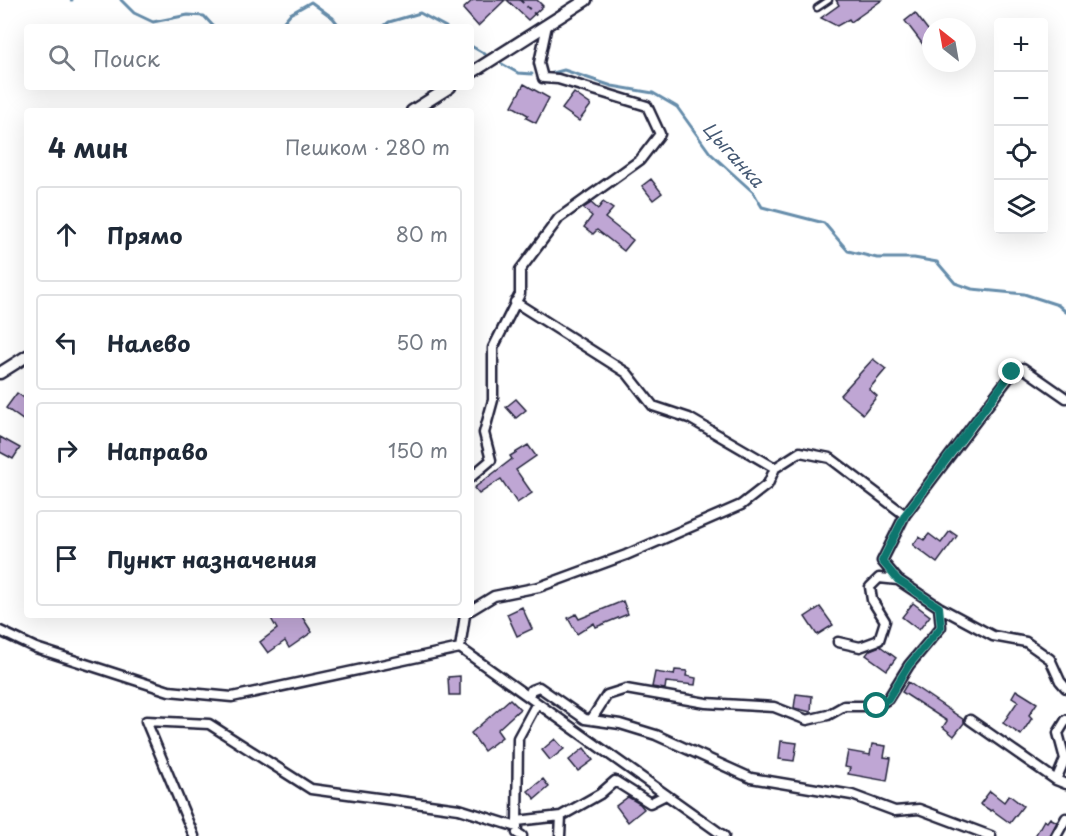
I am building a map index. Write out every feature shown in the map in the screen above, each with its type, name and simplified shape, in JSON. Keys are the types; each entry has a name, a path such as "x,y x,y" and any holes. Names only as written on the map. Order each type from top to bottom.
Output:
{"street":[{"path":"474,71 586,0"},
{"path":"474,474 491,460 484,433 493,399 493,348 519,294 520,270 559,218 640,160 660,134 647,106 558,79 543,78 539,63 547,25"},
{"path":"417,108 445,90"},
{"path":"516,302 627,373 653,406 689,418 775,468"},
{"path":"0,373 24,358"},
{"path":"1066,398 1023,368 1012,372 905,515 882,561 898,580 939,607 993,636 1026,642 1050,659 1066,688"},
{"path":"474,608 494,596 539,587 626,555 741,505 768,484 775,468 800,452 830,458 905,515"},
{"path":"838,642 860,646 879,640 885,621 872,600 870,587 879,578 898,580"},
{"path":"591,720 607,695 626,689 706,703 774,707 807,720 828,715 844,706 877,706 888,699 909,665 941,627 939,607"},
{"path":"460,648 465,618"},
{"path":"0,631 36,648 169,692 232,697 460,648 724,836"},
{"path":"529,697 531,690 539,687 585,719 620,724 656,735 751,778 852,795 895,811 919,809 991,836"},
{"path":"518,831 518,738 537,703"},
{"path":"970,720 1066,785"},
{"path":"1056,780 1065,759 1058,733 1066,720"},
{"path":"194,836 146,721 209,724 311,789 459,809 518,831 561,816 600,794 615,781 651,803 666,795"},
{"path":"560,836 561,816"},
{"path":"1056,836 1066,819"}],"lane":[{"path":"817,8 829,0"}],"path":[{"path":"520,0 547,25"}],"building":[{"path":"473,0 505,0 478,26 463,9"},
{"path":"507,0 537,0 543,6 528,20"},
{"path":"836,0 882,0 851,22 849,19 837,26 821,18 839,5"},
{"path":"915,13 922,22 922,43 905,21"},
{"path":"524,84 549,98 536,123 526,118 528,115 512,106"},
{"path":"574,93 591,105 579,121 562,109"},
{"path":"651,179 662,193 653,200 642,186"},
{"path":"603,202 613,209 605,218 633,240 624,251 597,230 593,234 584,227 592,216 583,208 591,203 598,209"},
{"path":"873,359 886,369 869,389 877,396 863,414 840,395"},
{"path":"17,393 24,398 24,421 6,408"},
{"path":"516,399 526,410 516,418 506,407"},
{"path":"0,437 20,448 13,459 0,452"},
{"path":"528,445 536,456 516,470 532,493 517,503 501,479 479,494 474,488 512,459 510,456"},
{"path":"950,531 957,536 937,563 913,545 919,537 924,540 929,534 941,543"},
{"path":"623,601 628,614 596,627 594,623 577,634 568,618 576,614 579,619"},
{"path":"913,603 930,616 919,630 902,617"},
{"path":"522,607 532,629 517,636 507,614"},
{"path":"820,607 833,625 817,635 805,617"},
{"path":"271,618 303,618 312,632 289,648 285,641 268,653 260,642 277,629"},
{"path":"880,646 896,658 887,670 866,655 870,650"},
{"path":"675,670 687,671 686,676 696,678 695,685 666,682 665,689 652,687 655,672 674,675"},
{"path":"460,676 460,695 449,695 448,677"},
{"path":"908,682 964,720 954,736 943,727 947,721 902,692"},
{"path":"1016,690 1037,703 1029,715 1032,718 1021,735 1003,723 1018,701 1012,697"},
{"path":"796,694 812,696 811,712 794,708"},
{"path":"510,699 520,709 497,730 502,737 484,751 471,733"},
{"path":"555,739 564,749 550,760 542,750"},
{"path":"781,741 797,743 794,761 779,759"},
{"path":"872,744 886,746 884,757 891,758 887,781 848,774 850,768 845,767 848,751 870,755"},
{"path":"584,748 593,760 578,771 569,760"},
{"path":"543,779 549,787 535,799 528,791"},
{"path":"990,791 1004,802 1009,795 1023,806 1010,823 980,804"},
{"path":"628,797 644,809 628,822 616,806"},
{"path":"1050,818 1057,822 1050,836 1035,836 1044,820 1047,822"}],"waterway":[{"name":"Цыганка","path":"121,0 134,13 153,22 188,15 204,16 211,24"},
{"name":"Цыганка","path":"282,24 290,14 311,2 338,24"},
{"name":"Цыганка","path":"387,24 420,13 440,24"},
{"name":"Цыганка","path":"474,48 485,54"},
{"name":"Цыганка","path":"502,64 518,73 532,74"},
{"name":"Цыганка","path":"546,75 564,70 612,86 653,93 677,107 710,153 753,192 762,207 824,223 848,251 877,258 914,258 937,262 955,283 972,289 1024,294 1058,305 1066,312"}],"route":[{"path":"877,706 888,699 909,665 941,627 939,607 898,580 882,561 905,515 1012,372"}]}
